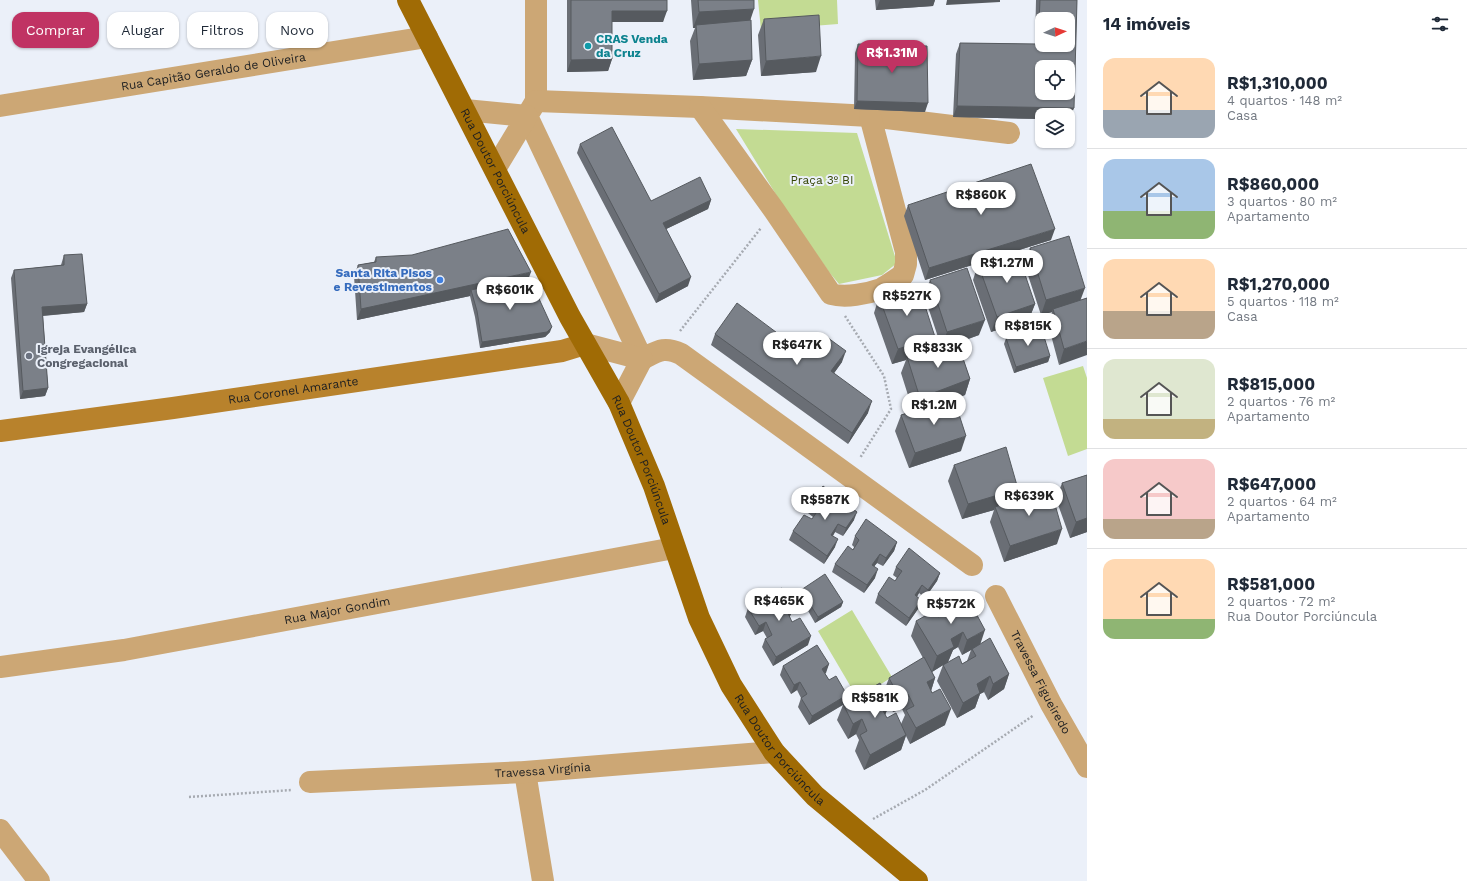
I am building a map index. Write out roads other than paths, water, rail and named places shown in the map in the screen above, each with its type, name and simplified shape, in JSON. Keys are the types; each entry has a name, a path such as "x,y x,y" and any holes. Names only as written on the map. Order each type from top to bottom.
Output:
{"main road":[{"name":"Rua Doutor Porciúncula","path":"408,0 585,344 619,403 654,486 699,618 730,685 774,752 815,796 917,881"},
{"name":"Rua Coronel Amarante","path":"0,431 180,407 557,352 585,344"}],"street":[{"path":"536,0 531,108 642,359"},
{"name":"Rua Capitão Geraldo de Oliveira","path":"0,106 427,37"},
{"path":"700,107 774,210 831,294 839,296 848,296 881,289 903,275 906,264 906,252 870,116"},
{"path":"465,110 700,107 870,116 1009,133"},
{"path":"495,169 531,108"},
{"path":"585,344 642,359"},
{"path":"619,403 642,359 660,350 673,350 681,354 972,565"},
{"name":"Rua Major Gondim","path":"0,667 124,650 674,548"},
{"name":"Travessa Figueiredo","path":"996,596 1051,704 1087,767"},
{"name":"Travessa Virgínia","path":"303,786 525,772 774,752"},
{"path":"525,772 543,881"},
{"path":"0,830 39,881"}],"place":[{"name":"CRAS Venda da Cruz","path":"588,46"},
{"name":"Santa Rita Pisos e Revestimentos","path":"440,280"},
{"name":"Igreja Evangélica Congregacional","path":"29,356"}],"park label":[{"name":"Praça 3º BI","path":"822,180"}]}
